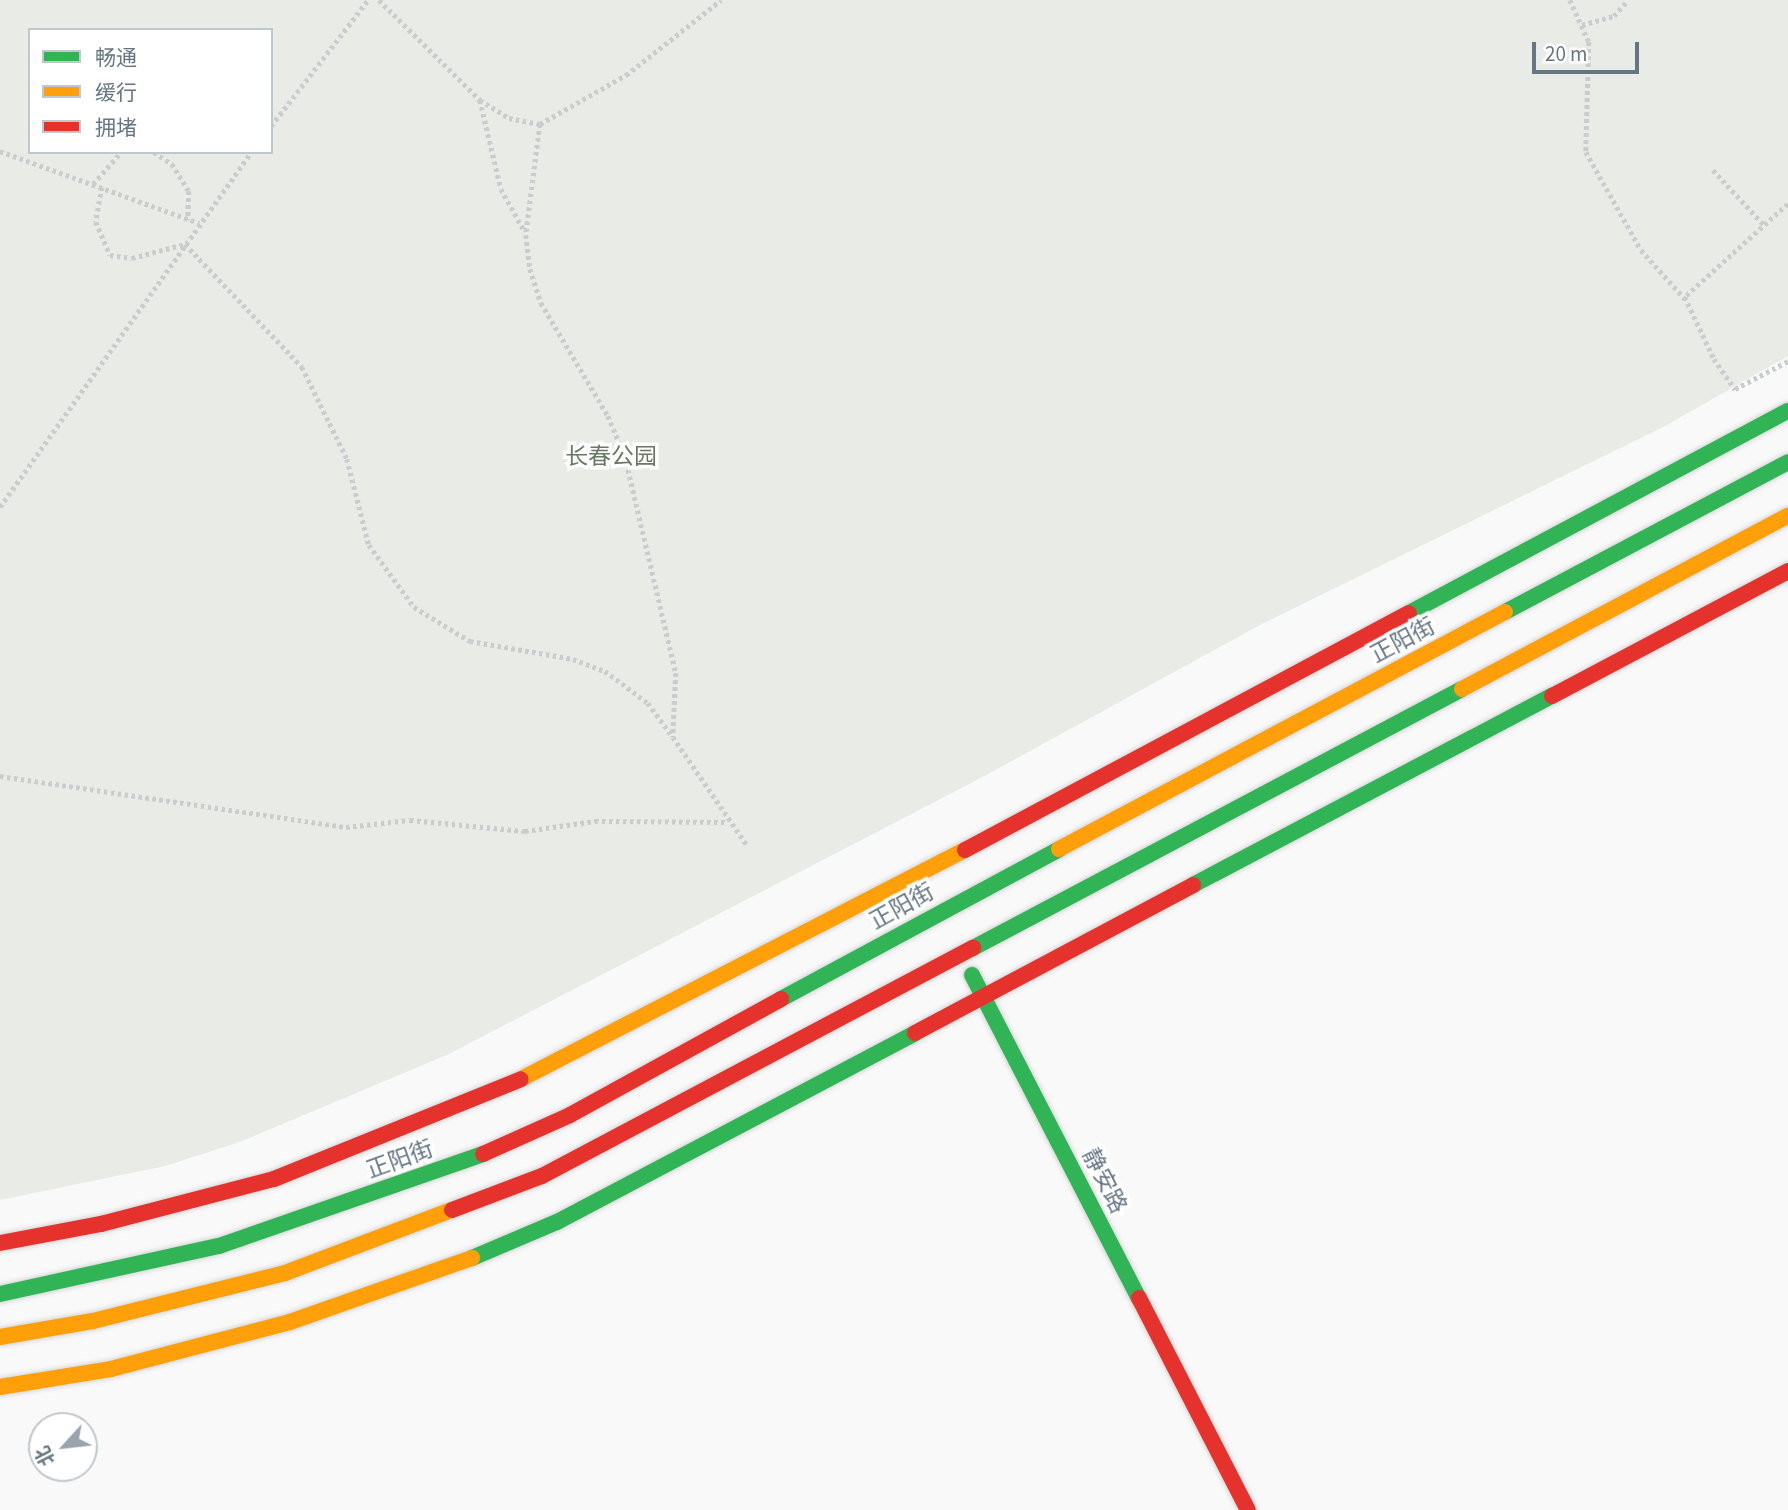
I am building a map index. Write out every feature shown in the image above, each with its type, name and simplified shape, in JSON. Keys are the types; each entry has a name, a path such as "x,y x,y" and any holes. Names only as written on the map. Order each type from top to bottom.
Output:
{"street":[{"name":"正阳街","path":"0,1243 101,1224 274,1179 496,1092 920,874 1788,411"},
{"name":"正阳街","path":"0,1294 219,1246 488,1152 678,1059 940,912 1788,462"},
{"path":"0,1337 142,1310 285,1273 542,1176 955,942 1788,516"},
{"path":"0,1388 111,1368 290,1322 487,1253 667,1166 1788,571"},
{"name":"静安路","path":"920,874 1248,1510"}],"path":[{"path":"273,123 368,0"},
{"path":"379,0 481,100 509,118 540,124 626,75 721,0"},
{"path":"1570,0 1590,41 1586,152 1641,250 1686,300 1714,359 1735,389 1788,361"},
{"path":"1582,25 1614,16 1628,0"},
{"path":"481,100 501,189 526,232 541,303 608,415 625,456 676,673 673,737"},
{"path":"526,232 540,124"},
{"path":"0,152 198,223"},
{"path":"93,184 119,154"},
{"path":"157,154 172,164 190,191 188,220"},
{"path":"0,507 198,223 250,154"},
{"path":"1713,170 1765,226"},
{"path":"102,187 96,222 110,255 132,258 185,244"},
{"path":"1686,300 1788,204"},
{"path":"185,244 302,367 319,394 347,458 369,544 414,607 470,640 573,659 606,671 648,703 728,822 747,845"},
{"path":"0,776 346,827 410,820 525,831 595,821 728,822"}],"green space":[{"name":"长春公园","path":"0,0 1788,0 1788,356 1665,426 1258,626 977,780 449,1054 240,1142 165,1166 0,1200"}],"traffic: fast":[{"path":"1409,613 1788,411"},
{"path":"1505,612 1788,462"},
{"path":"973,948 1462,689"},
{"path":"1193,885 1552,696"},
{"path":"781,999 1059,849"},
{"path":"972,975 1139,1298"},
{"path":"472,1258 557,1222 915,1033"},
{"path":"0,1294 219,1246 483,1154"}],"traffic: slow":[{"path":"1462,689 1788,516"},
{"path":"1059,849 1505,612"},
{"path":"521,1079 965,850"},
{"path":"0,1337 93,1321 285,1273 452,1210"},
{"path":"0,1387 111,1369 290,1322 472,1258"}],"traffic: jam":[{"path":"1552,696 1788,571"},
{"path":"965,850 1409,613"},
{"path":"915,1033 1193,885"},
{"path":"452,1210 542,1176 973,948"},
{"path":"483,1154 570,1115 781,999"},
{"path":"0,1243 101,1224 274,1179 521,1079"},
{"path":"1139,1298 1248,1510"}]}
